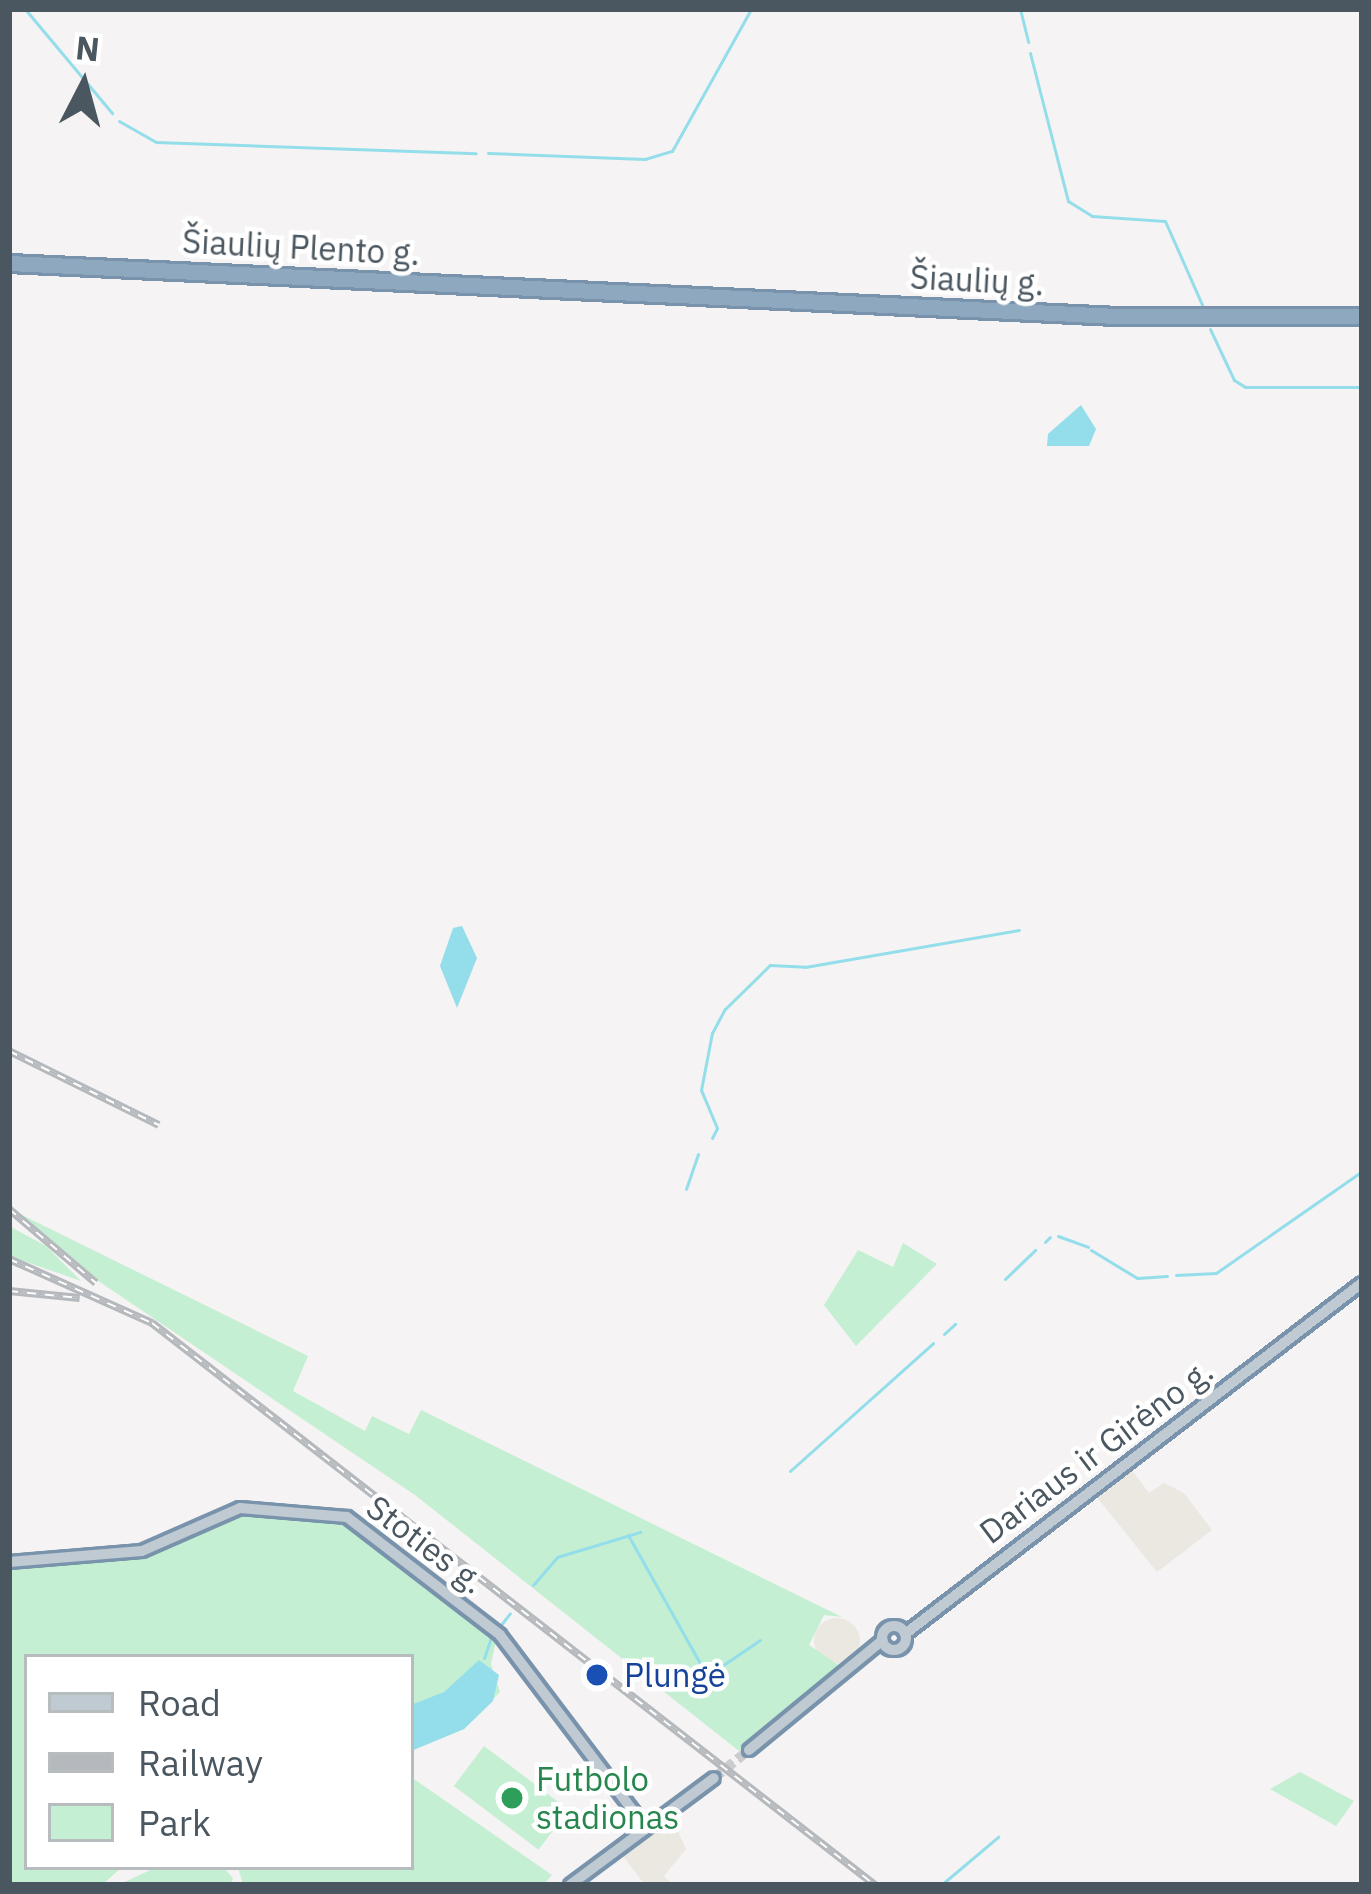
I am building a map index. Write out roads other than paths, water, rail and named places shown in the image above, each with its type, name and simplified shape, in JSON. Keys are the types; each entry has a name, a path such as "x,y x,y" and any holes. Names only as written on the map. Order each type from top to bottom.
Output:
{"highway":[{"name":"Šiaulių Plento g.","path":"9,263 590,291"},
{"name":"Šiaulių g.","path":"590,291 1115,316 1362,316"}],"main road":[{"name":"Dariaus ir Girėno g.","path":"886,1644 900,1648 903,1631 1362,1283"},
{"name":"Stoties g.","path":"9,1562 142,1551 239,1508 347,1517 500,1634 646,1828"},
{"name":"Dariaus ir Girėno g.","path":"749,1750 886,1644 888,1628 903,1631"},
{"path":"570,1885 714,1778"}],"water":[{"path":"1081,405 1096,429 1089,446 1047,446 1048,434"},
{"path":"462,926 477,958 457,1008 440,966 453,928"},
{"path":"479,1660 499,1675 493,1701 464,1729 414,1750 414,1704 444,1692"}],"waterway":[{"path":"25,9 112,113"},
{"path":"488,153 645,159 672,151 751,9"},
{"path":"1020,9 1028,42"},
{"path":"1030,53 1068,201 1092,216 1165,221 1204,309"},
{"path":"119,121 156,142 476,153"},
{"path":"1210,329 1234,380 1245,387 1362,387"},
{"path":"712,1138 717,1128 701,1090 712,1033 725,1009 770,965 805,967 1019,930"},
{"path":"686,1189 698,1154"},
{"path":"1176,1275 1216,1273 1362,1171"},
{"path":"1058,1236 1088,1247"},
{"path":"1045,1242 1050,1237"},
{"path":"1005,1279 1035,1250"},
{"path":"1091,1250 1137,1278 1167,1276"},
{"path":"944,1334 955,1324"},
{"path":"790,1471 933,1343"},
{"path":"533,1585 557,1557 640,1532"},
{"path":"628,1535 707,1676 760,1640"},
{"path":"500,1626 510,1613"},
{"path":"484,1658 491,1638"},
{"path":"941,1885 998,1837"}],"tunnel":[{"path":"714,1778 749,1750"}],"railway":[{"path":"9,1051 159,1125"},
{"path":"9,1209 96,1283"},
{"path":"9,1259 152,1323 875,1885"},
{"path":"9,1291 80,1298"}],"place":[{"name":"Plungė","path":"597,1675"},
{"name":"Futbolo stadionas","path":"512,1798"}]}
